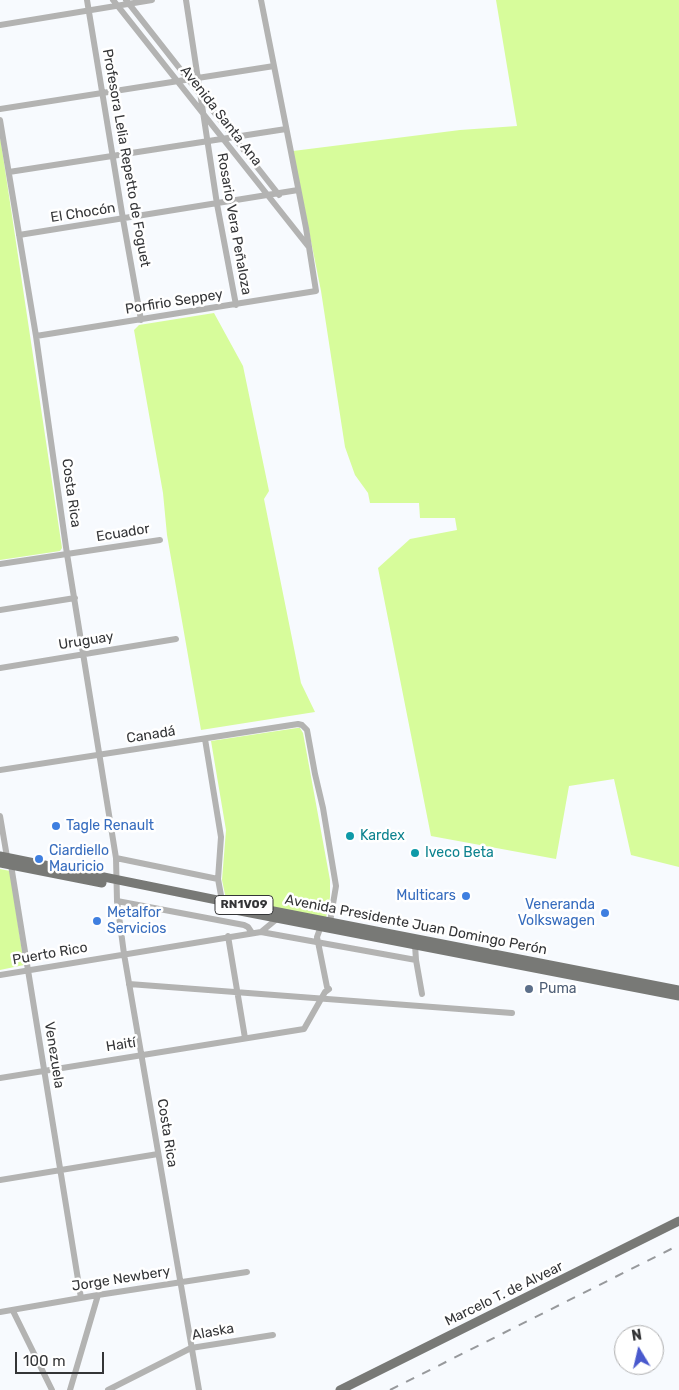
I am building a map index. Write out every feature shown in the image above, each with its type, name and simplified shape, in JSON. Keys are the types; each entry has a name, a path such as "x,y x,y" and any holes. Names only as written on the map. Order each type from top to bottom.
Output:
{"main road":[{"name":"Avenida Presidente Juan Domingo Perón","path":"5,860 244,912 679,996"},
{"name":"Avenida Presidente Juan Domingo Perón","path":"116,883 222,901 679,990"},
{"name":"Marcelo T. de Alvear","path":"340,1390 679,1221"}],"street":[{"name":"Profesora Lelia Repetto de Foguet","path":"87,0 141,320"},
{"name":"Avenida Santa Ana","path":"112,0 224,138 267,196 309,247"},
{"path":"0,25 117,6 128,2 152,0"},
{"name":"Rosario Vera Peñaloza","path":"186,0 207,141 236,304"},
{"path":"261,0 309,247"},
{"name":"Avenida Santa Ana","path":"128,2 279,194"},
{"path":"0,109 274,66"},
{"name":"Costa Rica","path":"0,120 36,336 67,554 118,869 116,883 117,901 124,954 199,1390"},
{"path":"9,172 286,129"},
{"name":"El Chocón","path":"19,235 298,190"},
{"name":"Porfirio Seppey","path":"36,336 316,291 309,247"},
{"name":"Ecuador","path":"0,564 160,540"},
{"path":"0,610 74,598"},
{"name":"Uruguay","path":"0,668 176,640"},
{"name":"Canadá","path":"0,770 298,724 305,727 324,808 336,886 330,922"},
{"path":"205,739 221,837 218,879 222,901"},
{"name":"Venezuela","path":"0,816 5,860 28,970 80,1298"},
{"path":"116,858 218,879"},
{"path":"117,901 244,925 252,933"},
{"path":"244,912 244,925"},
{"path":"261,932 278,918"},
{"path":"321,926 317,937 328,988 321,998"},
{"name":"Puerto Rico","path":"0,975 261,932 416,960"},
{"path":"228,936 245,1038"},
{"path":"415,945 422,994"},
{"path":"129,984 512,1013"},
{"name":"Haití","path":"0,1078 141,1054 304,1030 321,998"},
{"path":"0,1180 158,1154"},
{"name":"Jorge Newbery","path":"0,1312 247,1272"},
{"path":"70,1390 98,1295"},
{"path":"12,1311 52,1390"},
{"name":"Alaska","path":"108,1390 191,1348 273,1335"}],"green space":[{"path":"496,0 679,0 679,867 631,855 614,779 569,786 556,859 431,836 378,568 410,539 457,530 455,518 420,518 419,503 370,503 368,493 355,475 345,447 321,291 293,151 460,130 517,126"},
{"path":"0,136 62,548 60,551 0,560"},
{"path":"214,313 243,366 269,491 264,499 301,683 315,712 201,730 167,535 163,493 134,330 139,325"},
{"path":"300,728 303,733 330,880 330,897 326,918 226,899 222,880 226,830 211,741"},
{"path":"0,869 10,871 24,965 0,970"}],"railway":[{"path":"390,1390 679,1245"}],"place":[{"name":"Tagle Renault","path":"56,826"},
{"name":"Kardex","path":"350,836"},
{"name":"Iveco Beta","path":"415,853"},
{"name":"Ciardiello Mauricio","path":"39,859"},
{"name":"Multicars","path":"466,896"},
{"name":"Veneranda Volkswagen","path":"605,913"},
{"name":"Metalfor Servicios","path":"97,921"},
{"name":"Puma","path":"529,989"}]}
